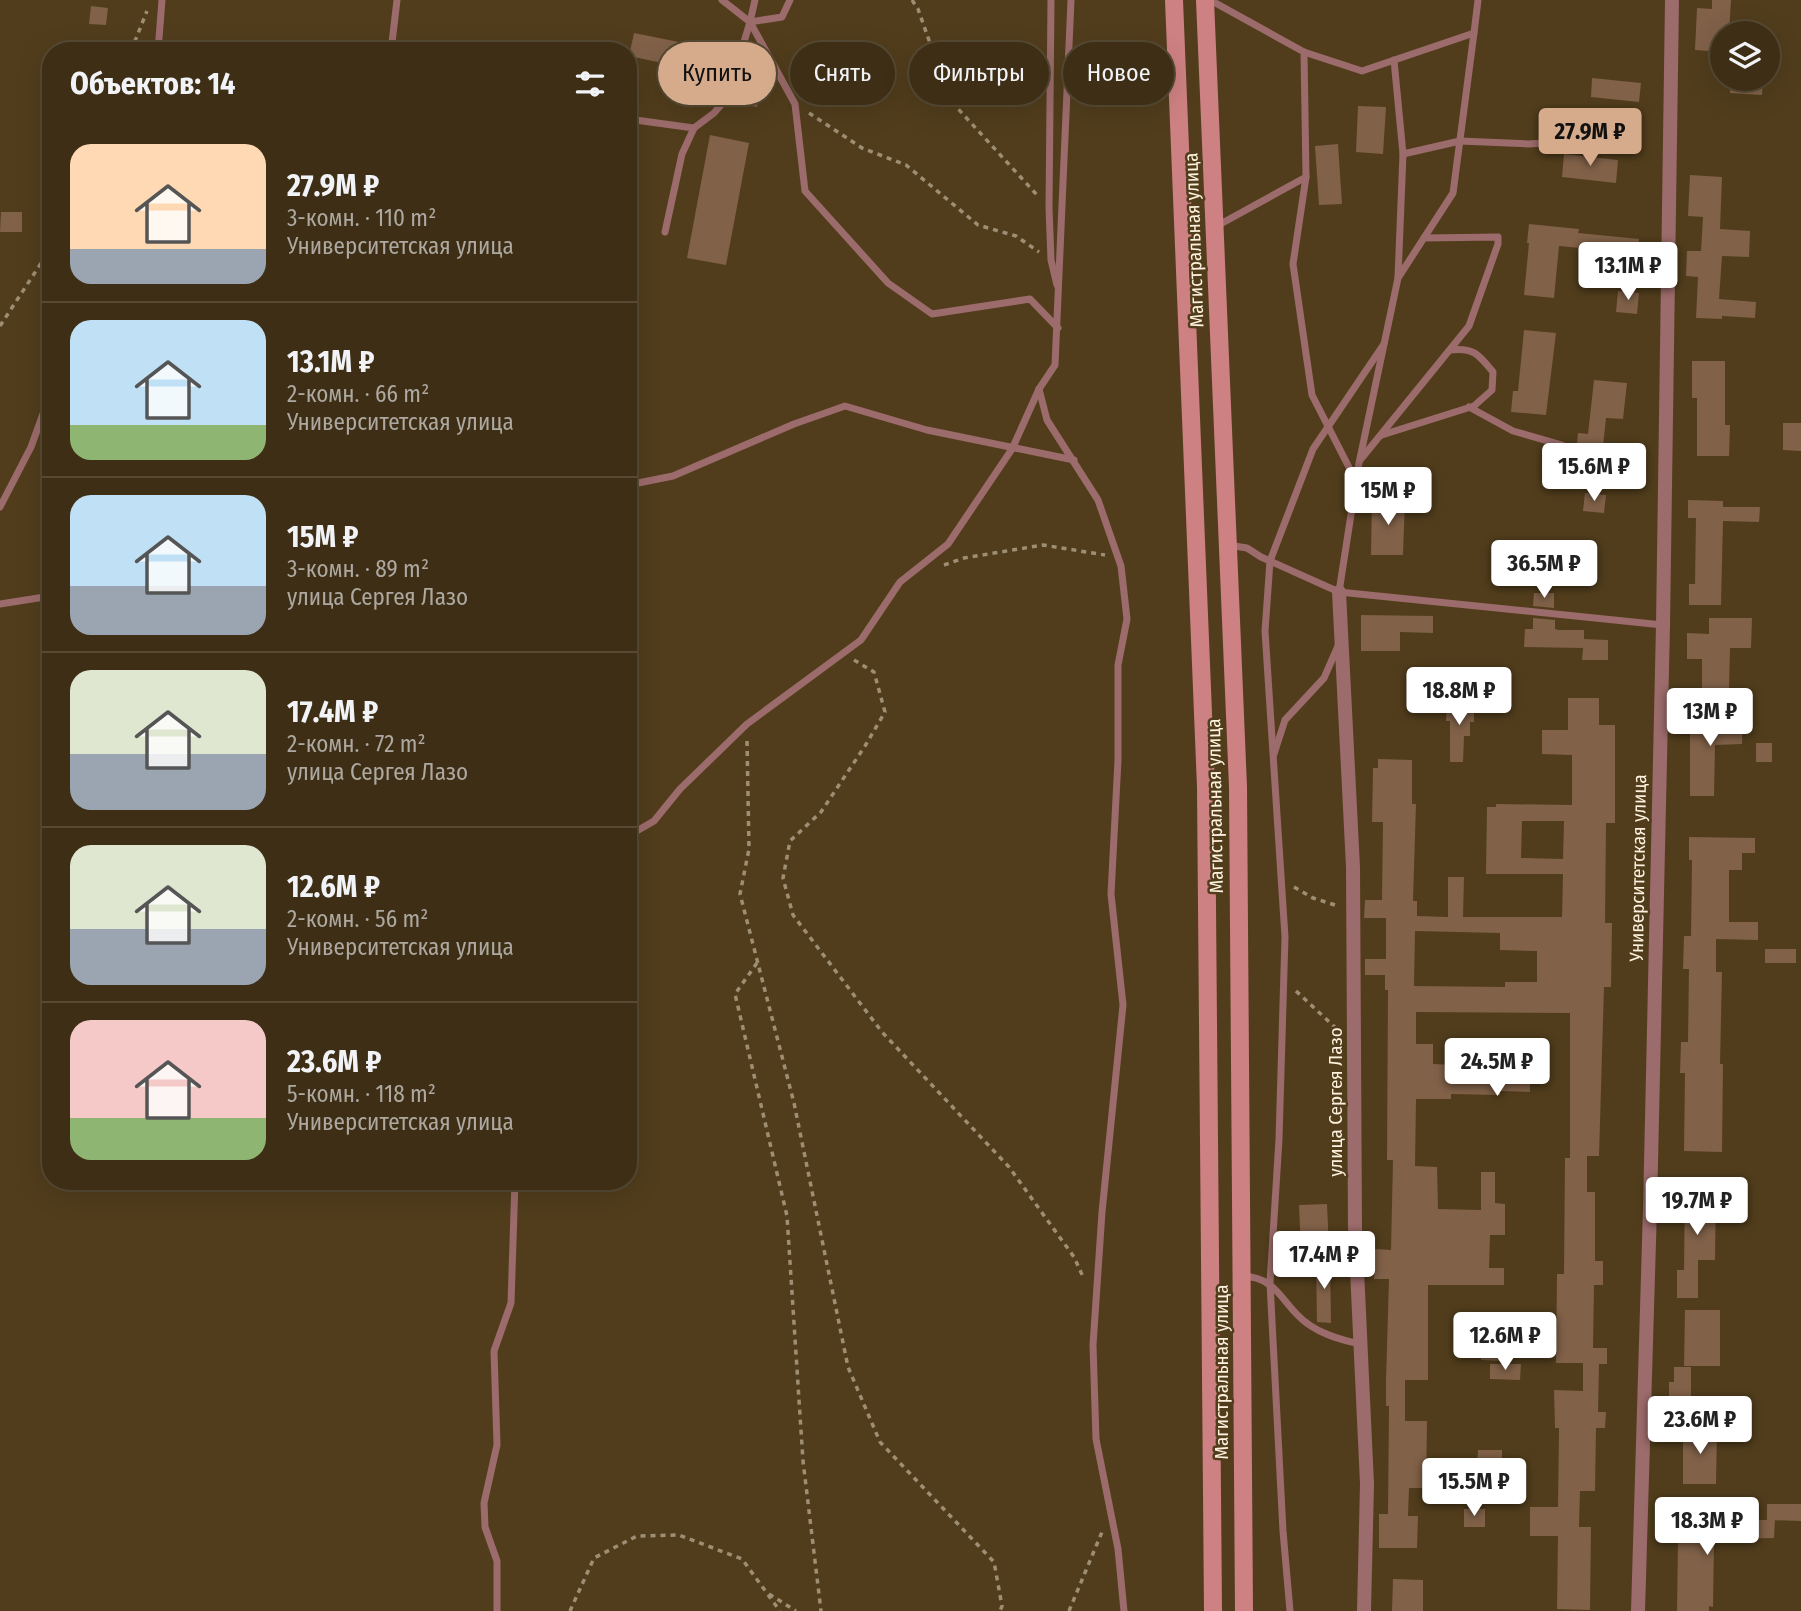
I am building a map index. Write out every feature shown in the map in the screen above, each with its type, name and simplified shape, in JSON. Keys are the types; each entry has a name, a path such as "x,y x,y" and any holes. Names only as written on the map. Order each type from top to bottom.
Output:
{"main road":[{"name":"Магистральная улица","path":"1174,0 1206,787 1213,1611"},
{"name":"Магистральная улица","path":"1208,0 1214,227 1238,787 1244,1611"}],"street":[{"name":"Университетская улица","path":"1638,1611 1663,625 1672,0"},
{"name":"улица Сергея Лазо","path":"1339,592 1353,911 1355,1227 1367,1484 1364,1611"}],"lane":[{"path":"159,42 162,0"},
{"path":"392,42 397,0"},
{"path":"722,0 750,22 790,95"},
{"path":"665,232 682,154 694,128 714,113 727,98 755,0"},
{"path":"750,22 782,17 790,0"},
{"path":"1051,0 1049,208 1051,260 1060,295"},
{"path":"637,831 654,821 680,789 747,724 861,640 900,582 948,544 1012,449 1039,389 1055,365 1071,0"},
{"path":"1208,0 1304,52 1362,71 1474,33"},
{"path":"1398,278 1452,193 1478,0"},
{"path":"1304,52 1306,177 1293,264 1312,394 1356,482"},
{"path":"1339,592 1359,463 1398,278 1403,154 1394,60"},
{"path":"795,105 804,191 888,283 932,314 1030,299 1058,328"},
{"path":"637,120 694,128"},
{"path":"1403,154 1460,141 1529,144 1602,139 1632,144"},
{"path":"1214,227 1306,177"},
{"path":"1359,463 1469,326 1499,244 1498,237 1424,238"},
{"path":"1290,1611 1283,1531 1270,1283 1279,1139 1285,936 1265,631 1270,561 1313,449 1384,344"},
{"path":"1381,435 1474,406 1492,390 1493,372 1478,354 1463,348 1450,350"},
{"path":"1039,389 1047,420 1098,500 1117,557 1127,619 1118,665 1118,760 1111,894 1123,1005 1102,1212 1093,1345 1096,1439 1118,1549 1124,1611"},
{"path":"637,483 673,476 794,424 845,406 927,430 1074,460"},
{"path":"1469,407 1513,431 1562,445"},
{"path":"0,507 31,447 42,417"},
{"path":"1228,545 1247,548 1339,592 1663,625"},
{"path":"0,604 42,597"},
{"path":"1272,761 1285,720 1324,678 1342,639"},
{"path":"498,1611 497,1561 485,1527 484,1503 497,1445 494,1351 511,1303 515,1190"},
{"path":"1241,1276 1256,1277 1270,1283 1307,1324 1335,1338 1360,1344"}],"path":[{"path":"135,42 152,0"},
{"path":"912,0 918,9 950,100 1049,208"},
{"path":"797,105 862,148 906,165 978,225 1016,236 1051,260"},
{"path":"0,326 42,262"},
{"path":"942,566 964,558 1043,545 1117,557"},
{"path":"844,653 874,672 884,712 821,812 790,841 783,878 793,915 882,1032 1009,1167 1074,1257 1096,1304"},
{"path":"747,724 749,849 740,894 794,1103 848,1367 880,1442 994,1562 1000,1611"},
{"path":"1280,880 1313,898 1353,911"},
{"path":"758,962 735,994 787,1216 803,1461 821,1611"},
{"path":"1284,978 1354,1044"},
{"path":"1069,1611 1111,1511"},
{"path":"570,1611 594,1558 636,1536 679,1535 742,1559 780,1611"},
{"path":"767,1593 796,1611"}],"building":[{"path":"1712,0 1731,0 1730,21 1710,21 1710,51 1695,50 1697,8 1712,9"},
{"path":"91,6 108,8 106,25 89,24"},
{"path":"634,33 679,42 658,42 658,62 637,58 637,42 632,42"},
{"path":"1592,78 1641,83 1639,102 1591,97"},
{"path":"1730,91 1762,91 1762,95"},
{"path":"1358,106 1386,107 1383,154 1356,152"},
{"path":"710,135 749,143 726,265 687,258"},
{"path":"1338,144 1342,204 1319,205 1315,146"},
{"path":"1564,154 1618,160 1616,183 1562,177"},
{"path":"1690,175 1722,177 1720,229 1750,231 1749,257 1722,256 1719,299 1756,302 1755,318 1696,318 1698,277 1686,276 1687,251 1701,251 1703,217 1688,216"},
{"path":"1,212 22,212 22,232 0,232"},
{"path":"1529,224 1579,229 1578,233 1639,239 1637,261 1601,257 1602,250 1559,246 1554,298 1524,295"},
{"path":"1618,291 1639,293 1637,314 1616,312"},
{"path":"1524,330 1556,333 1546,415 1511,412 1513,391 1518,391"},
{"path":"1692,361 1725,361 1725,425 1730,425 1729,456 1697,456 1697,398 1692,398"},
{"path":"1594,380 1627,383 1623,419 1606,418 1600,475 1574,472 1578,433 1588,434"},
{"path":"1783,423 1801,423 1801,451 1783,450"},
{"path":"1585,493 1606,495 1604,513 1583,511"},
{"path":"1372,498 1405,499 1403,555 1371,555"},
{"path":"1688,500 1723,501 1723,507 1760,507 1759,522 1723,521 1721,605 1689,605 1689,584 1695,584 1696,518 1688,518"},
{"path":"1547,553 1576,554 1576,572 1546,572"},
{"path":"1534,593 1554,593 1554,608 1533,606"},
{"path":"1361,615 1433,616 1433,633 1400,632 1400,651 1361,651"},
{"path":"1533,618 1555,620 1555,629 1558,630 1584,630 1584,639 1608,640 1608,660 1582,660 1583,648 1524,647 1525,629 1533,629"},
{"path":"1709,618 1752,618 1751,648 1730,648 1729,689 1702,688 1702,659 1687,659 1687,633 1709,634"},
{"path":"1568,698 1599,698 1599,725 1615,725 1615,823 1606,823 1605,923 1612,923 1611,987 1604,987 1599,1156 1587,1156 1587,1192 1595,1192 1595,1261 1603,1261 1603,1285 1594,1285 1593,1348 1607,1348 1607,1364 1599,1364 1598,1412 1606,1412 1605,1428 1596,1428 1595,1491 1580,1491 1579,1527 1591,1527 1590,1610 1557,1609 1558,1536 1530,1536 1530,1507 1558,1507 1559,1428 1555,1428 1554,1390 1583,1391 1583,1363 1556,1363 1557,1274 1564,1274 1565,1158 1570,1158 1570,1013 1416,1012 1416,1044 1433,1044 1433,1064 1530,1068 1530,1092 1500,1091 1500,1095 1451,1094 1451,1099 1416,1099 1415,1166 1437,1167 1438,1209 1481,1210 1481,1172 1495,1172 1495,1203 1505,1204 1505,1235 1490,1235 1489,1268 1504,1268 1504,1285 1428,1285 1428,1380 1405,1380 1405,1421 1427,1421 1426,1488 1409,1488 1408,1516 1418,1516 1417,1548 1379,1548 1379,1514 1388,1514 1389,1406 1386,1406 1386,1380 1389,1279 1374,1279 1375,1249 1391,1250 1393,1160 1387,1160 1388,990 1385,990 1385,975 1365,975 1365,959 1386,959 1386,918 1364,918 1365,900 1382,900 1383,822 1372,822 1373,768 1378,768 1378,759 1412,760 1412,804 1416,804 1413,901 1417,901 1417,916 1448,917 1448,877 1464,877 1463,917 1562,917 1563,874 1486,874 1487,807 1496,807 1496,804 1572,805 1572,755 1542,754 1542,730 1568,730","holes":["1522,821 1564,821 1563,859 1521,858","1415,931 1500,933 1500,950 1537,951 1537,982 1505,982 1505,987 1414,986"]},
{"path":"1447,702 1474,703 1474,722 1470,722 1470,736 1464,736 1463,762 1450,762"},
{"path":"1690,716 1743,716 1742,744 1715,745 1714,796 1690,796"},
{"path":"1756,743 1772,743 1772,762 1756,762"},
{"path":"1689,837 1755,838 1755,853 1742,853 1742,870 1729,870 1729,922 1758,922 1758,940 1716,939 1716,972 1722,972 1722,1152 1684,1151 1685,1073 1680,1073 1681,1042 1688,1042 1689,969 1683,969 1684,936 1691,936 1692,860 1689,860"},
{"path":"1765,949 1796,949 1796,963 1765,963"},
{"path":"1685,1186 1716,1187 1715,1260 1698,1260 1698,1298 1677,1298 1677,1270 1684,1270"},
{"path":"1327,1204 1329,1249 1301,1250 1299,1205"},
{"path":"1316,1260 1330,1260 1331,1323 1317,1322"},
{"path":"1685,1310 1720,1310 1720,1366 1684,1366"},
{"path":"1481,1319 1502,1320 1502,1361 1481,1360"},
{"path":"1490,1364 1521,1364 1520,1380 1490,1379"},
{"path":"1674,1367 1691,1367 1691,1414 1669,1414 1669,1382 1674,1382"},
{"path":"1683,1429 1717,1429 1716,1484 1683,1484"},
{"path":"1478,1450 1502,1450 1502,1468 1477,1467"},
{"path":"1767,1504 1801,1504 1801,1521 1767,1520"},
{"path":"1464,1509 1485,1509 1485,1527 1464,1527"},
{"path":"1750,1520 1775,1520 1774,1538 1714,1539 1713,1607 1709,1606 1709,1611 1677,1611 1678,1538 1671,1538 1671,1522 1750,1523"},
{"path":"1393,1579 1423,1580 1423,1611 1392,1611"}]}
